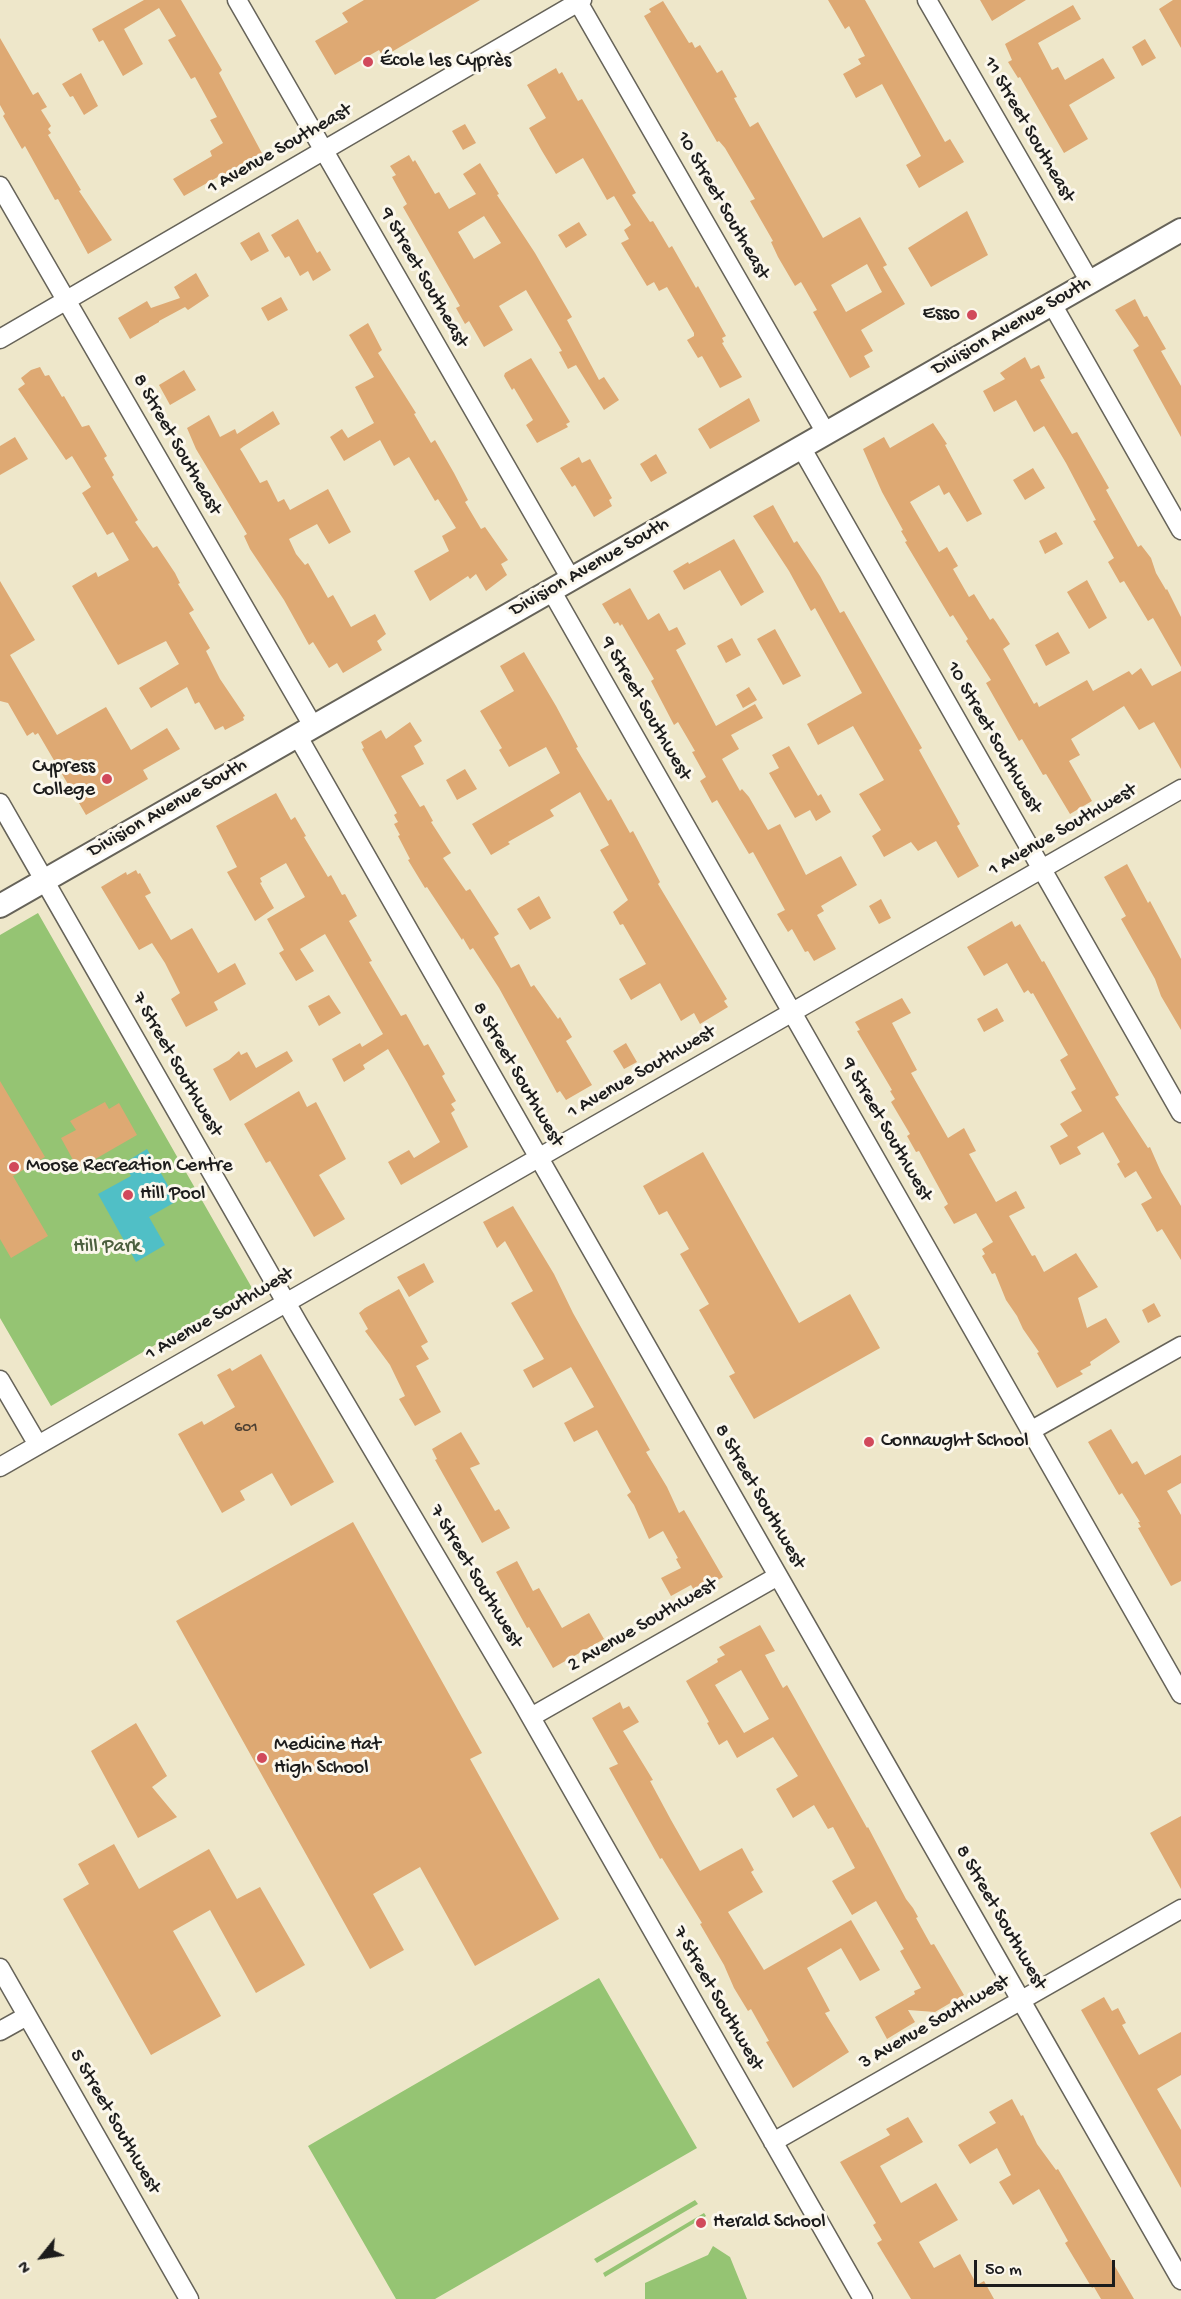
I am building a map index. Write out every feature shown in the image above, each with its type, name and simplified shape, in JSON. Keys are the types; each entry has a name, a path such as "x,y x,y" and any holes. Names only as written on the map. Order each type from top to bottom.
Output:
{"street":[{"name":"9 Street Southeast","path":"237,0 571,579"},
{"name":"11 Street Southeast","path":"927,0 1090,282"},
{"name":"1 Avenue Southeast","path":"0,339 580,1"},
{"name":"10 Street Southeast","path":"580,1 826,433"},
{"name":"8 Street Southeast","path":"0,186 66,300 305,731"},
{"name":"Division Avenue South","path":"0,906 1181,230"},
{"path":"1052,304 1181,530"},
{"name":"10 Street Southwest","path":"801,447 1181,1113"},
{"name":"9 Street Southwest","path":"551,590 1181,1694"},
{"name":"8 Street Southwest","path":"305,731 539,1158 1181,2280"},
{"name":"1 Avenue Southwest","path":"0,1467 1181,789"},
{"name":"7 Street Southwest","path":"0,803 286,1303 531,1717 863,2299"},
{"path":"1032,1430 1181,1346"},
{"path":"0,1380 38,1445"},
{"name":"2 Avenue Southwest","path":"531,1717 778,1576"},
{"name":"3 Avenue Southwest","path":"773,2142 1181,1909"},
{"name":"5 Street Southwest","path":"0,1968 189,2299"},
{"path":"0,2031 27,2016"}],"green space":[{"name":"Hill Park","path":"38,913 252,1288 51,1406 0,1318 0,935"},
{"path":"599,1978 697,2148 435,2299 396,2299 308,2146"},
{"path":"695,2200 698,2204 597,2263 594,2259"},
{"path":"704,2213 706,2216 605,2277 603,2273"},
{"path":"713,2246 730,2257 747,2299 645,2299 645,2283 708,2255"}],"water":[{"path":"147,1149 177,1201 149,1217 165,1245 136,1262 98,1194 131,1176 124,1163"}],"building":[{"path":"144,0 181,0 222,70 219,73 264,157 226,180 223,174 184,196 173,179 212,156 210,151 223,143 210,120 217,117 195,77 191,79 168,40 176,36 159,8 124,29 143,64 123,76 103,40 99,42 92,29"},
{"path":"364,0 480,0 383,57 379,50 335,75 315,41 348,22 342,13"},
{"path":"828,0 865,0 945,142 950,139 964,162 919,188 906,165 921,156 882,84 856,98 843,74 861,64 858,59 865,56 849,26 845,29"},
{"path":"980,0 1026,0 992,21"},
{"path":"1173,0 1181,0 1181,48 1159,9"},
{"path":"663,1 689,43 692,42 695,48 700,45 717,73 722,70 750,127 758,122 823,238 860,217 887,265 883,267 905,304 861,330 873,351 864,356 870,367 850,378 813,312 817,310 801,282 795,286 778,257 771,242 773,241 750,201 755,199 725,148 719,141 717,142 644,16 651,12 649,9","holes":["867,264 882,292 846,312 831,285"]},
{"path":"1073,5 1081,19 1038,43 1052,70 1058,67 1065,80 1103,58 1115,78 1069,105 1088,139 1064,153 1020,77 1018,78 1008,62 1012,60 1005,44"},
{"path":"0,38 33,95 38,92 47,107 41,110 51,126 48,129 51,133 48,135 81,190 79,191 112,240 88,254 58,199 55,200 25,146 22,149 3,116 5,114 0,105"},
{"path":"1145,39 1156,58 1142,66 1132,47"},
{"path":"556,68 559,74 562,72 578,101 582,99 636,193 632,195 650,222 653,221 669,248 672,246 696,288 698,286 726,336 722,338 724,342 722,343 742,377 720,388 702,356 698,358 687,340 694,336 694,333 667,287 659,291 654,282 647,286 621,243 629,239 624,230 631,225 614,196 607,200 583,158 556,174 542,151 529,128 546,118 527,85"},
{"path":"81,73 98,106 84,115 73,96 70,97 62,84"},
{"path":"465,124 476,143 463,150 452,131"},
{"path":"409,155 413,162 415,160 435,194 439,192 449,209 476,194 463,174 480,163 499,194 497,195 535,253 572,317 567,320 599,380 604,377 619,400 604,410 576,365 568,369 559,352 562,351 526,290 499,306 513,330 484,347 469,321 465,324 456,308 460,306 403,207 407,204 392,177 396,175 390,166","holes":["484,216 501,243 474,259 458,232"]},
{"path":"967,211 988,255 931,287 908,248"},
{"path":"298,219 317,253 320,251 331,270 313,281 308,271 300,276 289,256 285,258 271,235"},
{"path":"579,222 587,235 566,248 558,235"},
{"path":"259,232 269,251 251,261 240,243"},
{"path":"196,273 209,296 188,310 185,307 130,339 118,318 147,301 151,308 180,298 174,287"},
{"path":"281,297 288,310 268,321 261,308"},
{"path":"1135,299 1144,317 1147,316 1166,349 1161,351 1181,386 1181,437 1133,350 1139,346 1115,310"},
{"path":"368,323 382,350 378,353 416,413 414,414 431,443 435,440 468,500 465,502 481,529 485,527 508,560 501,564 507,575 486,591 476,574 470,579 468,576 430,601 414,571 449,551 442,536 456,528 438,499 435,501 409,457 394,466 380,440 344,461 330,437 342,429 348,438 374,423 355,387 374,377 349,335"},
{"path":"1025,357 1031,369 1039,365 1045,378 1040,380 1072,434 1077,432 1109,488 1106,490 1138,547 1141,545 1151,558 1156,573 1167,589 1181,617 1181,667 1153,618 1148,621 1124,581 1120,583 1108,562 1114,558 1093,521 1096,520 1066,463 1044,426 1034,432 1016,400 994,412 983,391 1005,379 1000,373"},
{"path":"531,358 570,422 566,424 568,427 537,443 526,425 533,420 504,376 505,373"},
{"path":"40,367 45,376 49,375 62,397 64,396 82,427 89,425 107,456 104,458 114,475 112,477 138,520 135,522 153,548 157,546 175,573 180,583 178,584 194,610 189,613 210,648 206,651 220,679 245,716 244,720 225,730 223,726 215,730 199,702 195,704 187,687 151,708 139,688 179,664 166,641 118,665 72,586 96,572 98,577 129,560 113,532 107,535 82,493 91,487 72,456 66,460 18,389 25,384 21,378 31,370"},
{"path":"184,370 196,390 170,405 159,385"},
{"path":"749,398 760,421 710,449 698,429"},
{"path":"273,411 280,424 240,449 260,483 267,480 278,502 284,499 290,510 328,489 351,532 329,544 317,524 289,539 296,554 305,565 308,563 328,598 333,595 351,627 375,614 386,634 377,641 382,650 343,673 337,663 329,668 313,642 309,645 284,600 250,549 244,536 247,534 196,449 187,428 209,415 220,437 235,429 237,434"},
{"path":"933,423 947,444 945,445 982,514 967,522 949,492 944,495 939,485 910,502 939,552 947,547 958,566 953,569 969,597 974,594 990,620 993,618 1010,644 1003,649 1034,704 1037,702 1039,707 1087,680 1093,691 1129,671 1132,675 1141,668 1152,686 1181,671 1181,769 1154,722 1139,730 1124,706 1071,739 1080,755 1069,761 1092,801 1070,814 1022,739 1019,741 986,683 991,680 966,641 968,639 953,615 950,617 905,542 907,541 901,531 903,530 882,492 863,449 884,437 890,448"},
{"path":"15,437 28,459 0,475 0,446"},
{"path":"656,454 667,473 651,482 640,464"},
{"path":"579,457 582,463 590,459 612,498 609,500 612,506 594,517 575,485 572,487 560,468"},
{"path":"1033,468 1045,488 1025,500 1013,480"},
{"path":"773,505 794,543 797,541 820,576 840,613 844,611 922,748 919,750 960,824 957,826 979,866 958,878 936,841 918,851 911,842 884,857 872,836 881,830 859,794 884,780 853,726 818,745 807,724 862,693 815,608 811,611 789,571 753,516"},
{"path":"1056,532 1063,544 1045,554 1039,541"},
{"path":"734,539 764,592 741,606 720,570 684,590 673,571"},
{"path":"1087,580 1107,618 1089,629 1067,592"},
{"path":"0,581 35,640 10,655 57,735 106,707 131,750 167,728 180,749 143,770 148,779 86,815 38,733 35,735 33,732 27,736 8,703 0,701"},
{"path":"630,588 648,620 659,613 669,631 677,627 686,644 676,650 716,726 755,704 763,718 731,735 739,749 722,759 740,791 742,789 749,797 768,830 780,824 806,875 841,856 857,885 821,906 824,911 817,915 836,949 814,961 808,951 805,952 792,929 788,932 777,914 785,910 753,852 749,854 717,800 712,803 700,781 706,777 692,752 695,751 678,722 674,725 651,681 654,679 622,624 620,626 618,622 614,624 602,604"},
{"path":"775,629 801,676 783,685 757,639"},
{"path":"1058,632 1070,653 1046,666 1035,645"},
{"path":"732,638 741,655 726,663 717,646"},
{"path":"524,652 556,706 578,747 576,748 608,801 611,799 630,833 633,831 660,882 658,884 727,999 724,1001 728,1007 700,1024 694,1013 681,1021 660,983 631,1000 619,979 646,964 623,924 620,925 613,912 628,900 600,850 609,845 580,792 550,810 554,816 508,842 510,844 491,855 472,824 560,773 546,747 509,767 499,750 502,748 480,711 514,691 500,666"},
{"path":"749,687 757,700 743,708 736,695"},
{"path":"410,722 422,741 414,746 424,764 401,776 420,807 424,805 433,821 431,822 451,853 443,858 466,891 470,889 499,934 494,937 511,968 519,964 531,987 534,985 558,1019 560,1017 572,1037 566,1041 592,1085 566,1100 560,1091 557,1093 499,988 473,948 470,950 463,938 462,940 408,860 410,859 394,824 398,822 394,815 397,813 362,749 364,748 361,742 381,730 386,739"},
{"path":"789,746 818,796 821,794 831,812 816,821 810,810 795,818 769,773 779,768 772,755"},
{"path":"465,769 477,789 457,800 446,780"},
{"path":"276,793 291,820 295,817 328,877 331,875 342,895 345,894 357,916 349,921 372,961 369,962 401,1016 406,1014 424,1046 428,1044 445,1074 442,1076 456,1101 451,1104 455,1110 451,1113 468,1147 401,1185 388,1162 409,1150 414,1158 440,1142 388,1049 363,1065 365,1069 344,1082 332,1059 360,1043 362,1047 383,1034 325,934 300,949 314,971 296,981 279,953 284,950 267,919 305,897 286,863 260,878 262,882 260,883 274,908 255,921 227,872 237,867 216,826"},
{"path":"1127,864 1181,959 1181,1030 1121,919 1126,916 1104,877"},
{"path":"136,870 151,893 145,896 171,940 192,928 218,973 235,963 246,984 214,1002 218,1010 186,1027 171,999 180,993 165,963 152,943 139,950 101,887 126,872 127,875"},
{"path":"539,896 551,918 530,930 517,909"},
{"path":"881,899 891,918 879,924 869,906"},
{"path":"1012,921 1015,927 1020,924 1042,962 1044,961 1119,1095 1115,1097 1148,1148 1150,1147 1161,1172 1181,1206 1181,1260 1162,1229 1157,1232 1141,1204 1152,1198 1136,1171 1125,1178 1117,1164 1120,1162 1103,1132 1077,1147 1081,1154 1060,1165 1050,1146 1068,1136 1060,1124 1082,1111 1071,1092 1076,1089 1060,1060 1068,1055 1033,993 1031,994 1028,990 1024,993 1007,963 984,976 967,947"},
{"path":"329,995 341,1013 319,1026 308,1006"},
{"path":"902,998 911,1013 892,1023 917,1070 911,1073 948,1138 964,1128 976,1151 969,1154 996,1202 1016,1191 1025,1208 1009,1216 1044,1272 1076,1253 1098,1287 1078,1298 1087,1328 1106,1318 1120,1342 1090,1362 1091,1365 1080,1371 1083,1374 1057,1388 1037,1353 1039,1352 1006,1300 995,1273 992,1274 982,1256 985,1254 982,1249 993,1242 976,1213 954,1224 944,1207 948,1204 919,1151 916,1152 907,1136 910,1134 891,1102 895,1099 890,1091 892,1090 857,1031 860,1030 855,1022"},
{"path":"997,1008 1004,1021 984,1032 977,1019"},
{"path":"626,1043 637,1062 624,1069 613,1051"},
{"path":"239,1051 241,1055 247,1052 256,1068 287,1051 293,1061 230,1101 213,1069"},
{"name":"Moose Recreation Centre","path":"0,1081 45,1157 13,1176 48,1236 11,1258 0,1239"},
{"path":"299,1091 307,1107 316,1102 346,1159 319,1175 345,1219 314,1237 270,1161 266,1163 244,1124"},
{"path":"105,1102 109,1109 119,1103 137,1135 78,1169 61,1138 76,1130 70,1121"},
{"path":"703,1152 799,1323 850,1294 880,1348 754,1419 729,1376 735,1373 699,1310 709,1304 680,1254 689,1249 667,1211 659,1215 643,1186"},
{"path":"513,1206 554,1274 573,1313 650,1450 646,1452 667,1487 679,1513 684,1510 723,1577 696,1594 691,1585 671,1596 661,1578 681,1568 676,1559 678,1558 663,1531 649,1539 627,1495 631,1492 597,1430 574,1442 564,1423 594,1407 571,1367 533,1388 523,1370 544,1359 511,1303 533,1291 505,1241 497,1248 483,1222"},
{"path":"424,1263 434,1282 409,1297 397,1277"},
{"path":"399,1289 428,1342 421,1346 429,1359 416,1366 441,1412 415,1426 399,1399 405,1396 390,1365 365,1331 368,1329 359,1313"},
{"path":"1154,1303 1161,1316 1148,1323 1142,1310"},
{"path":"261,1354 334,1482 291,1506 272,1473 240,1491 245,1500 222,1513 178,1434 202,1421 204,1425 235,1407 217,1375 230,1368 232,1371"},
{"path":"1111,1429 1132,1464 1137,1461 1145,1475 1181,1455 1181,1483 1167,1491 1181,1515 1181,1581 1171,1586 1138,1528 1141,1527 1138,1522 1140,1522 1122,1493 1119,1495 1088,1442"},
{"path":"461,1432 480,1464 470,1468 495,1511 499,1509 510,1528 482,1543 435,1460 437,1459 432,1449"},
{"path":"353,1522 482,1753 470,1759 559,1919 475,1966 420,1867 373,1894 404,1950 370,1969 176,1621"},
{"path":"517,1561 533,1591 539,1588 562,1628 589,1613 604,1639 553,1668 529,1627 527,1628 496,1572"},
{"path":"760,1625 775,1651 765,1655 783,1688 787,1685 918,1917 916,1918 931,1945 934,1944 964,1995 935,2012 908,2010 915,2022 887,2039 875,2017 915,1994 914,1991 921,1988 900,1951 904,1949 876,1901 852,1915 832,1881 855,1868 833,1827 828,1829 814,1805 793,1818 776,1789 798,1776 773,1737 737,1758 727,1740 719,1745 686,1681 718,1662 717,1659 725,1655 719,1647","holes":["741,1670 769,1719 744,1733 715,1685"]},
{"path":"620,1702 623,1709 629,1706 639,1722 623,1731 653,1780 650,1781 700,1871 742,1848 754,1870 751,1872 763,1892 728,1912 764,1970 851,1920 880,1970 860,1981 841,1948 807,1968 830,2011 825,2013 849,2052 793,2088 766,2042 769,2041 751,2009 748,2011 734,1988 724,1965 700,1924 702,1923 662,1858 660,1859 609,1768 618,1764 592,1718"},
{"path":"136,1723 167,1776 152,1787 177,1817 138,1838 91,1751"},
{"path":"1181,1816 1181,1889 1150,1833"},
{"path":"114,1844 139,1889 209,1849 237,1899 260,1887 305,1965 256,1993 210,1910 173,1931 221,2016 151,2055 63,1899 89,1884 78,1864"},
{"path":"1104,1997 1112,2011 1118,2008 1126,2023 1122,2025 1139,2055 1181,2032 1181,2075 1157,2089 1181,2130 1181,2188 1081,2010"},
{"path":"1012,2099 1021,2116 1023,2115 1037,2144 1056,2170 1058,2169 1134,2299 1101,2299 1065,2243 1068,2241 1039,2189 1013,2205 999,2182 1011,2175 997,2148 970,2164 958,2145 996,2123 989,2112"},
{"path":"908,2117 923,2142 880,2166 901,2203 936,2183 958,2220 919,2242 934,2268 960,2254 977,2285 984,2281 994,2299 911,2299 877,2243 882,2240 873,2225 876,2223 840,2162 890,2135 886,2129"}],"place":[{"name":"École les Cyprès","path":"368,62"},
{"name":"Esso","path":"972,315"},
{"name":"Cypress College","path":"107,779"},
{"name":"Moose Recreation Centre","path":"14,1167"},
{"name":"Hill Pool","path":"128,1195"},
{"name":"Connaught School","path":"869,1442"},
{"name":"Medicine Hat High School","path":"262,1758"},
{"name":"Herald School","path":"701,2223"}]}
